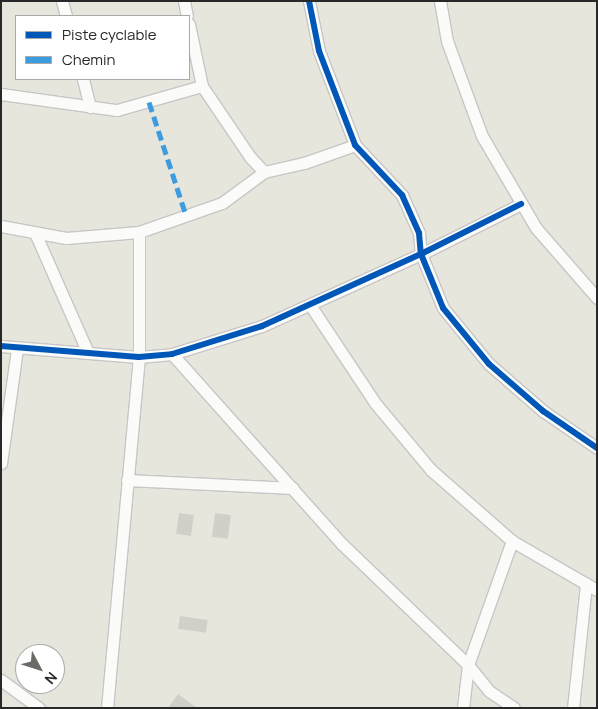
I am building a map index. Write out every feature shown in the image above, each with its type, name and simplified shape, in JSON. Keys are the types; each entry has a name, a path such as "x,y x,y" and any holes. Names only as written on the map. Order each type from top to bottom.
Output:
{"street":[{"path":"62,1 66,15"},
{"path":"184,1 187,15"},
{"path":"308,1 319,51 355,145 402,195 419,233 421,254 443,308 489,364 543,410 597,448"},
{"path":"440,1 447,41 482,136 536,228 597,298"},
{"path":"190,29 202,86 250,157 264,172"},
{"path":"83,80 90,107"},
{"path":"1,94 116,110 202,86"},
{"path":"1,226 36,235 66,238 139,232 222,204 264,172 304,163 355,145"},
{"path":"1,346 17,349 140,357 172,354 262,326 421,254 521,204"},
{"path":"107,708 140,357 139,232"},
{"path":"36,235 88,354"},
{"path":"310,305 375,403 431,470 512,541 597,590"},
{"path":"1,463 17,349"},
{"path":"172,354 342,544 468,665 489,692 514,708"},
{"path":"127,480 293,488"},
{"path":"463,708 468,665 512,541"},
{"path":"573,708 586,584"},
{"path":"1,680 39,708"}],"building":[{"path":"179,513 194,515 191,536 176,534"},
{"path":"215,513 231,515 228,539 212,537"},
{"path":"180,616 208,620 206,633 178,629"},
{"path":"178,694 197,708 168,708"}],"marked path":[{"path":"149,102 186,215"}],"cycle path":[{"path":"309,1 319,51 355,145 402,195 419,233 421,254 443,308 489,364 543,411 597,448"},
{"path":"1,346 139,357 172,354 262,326 421,254 521,204"}]}
